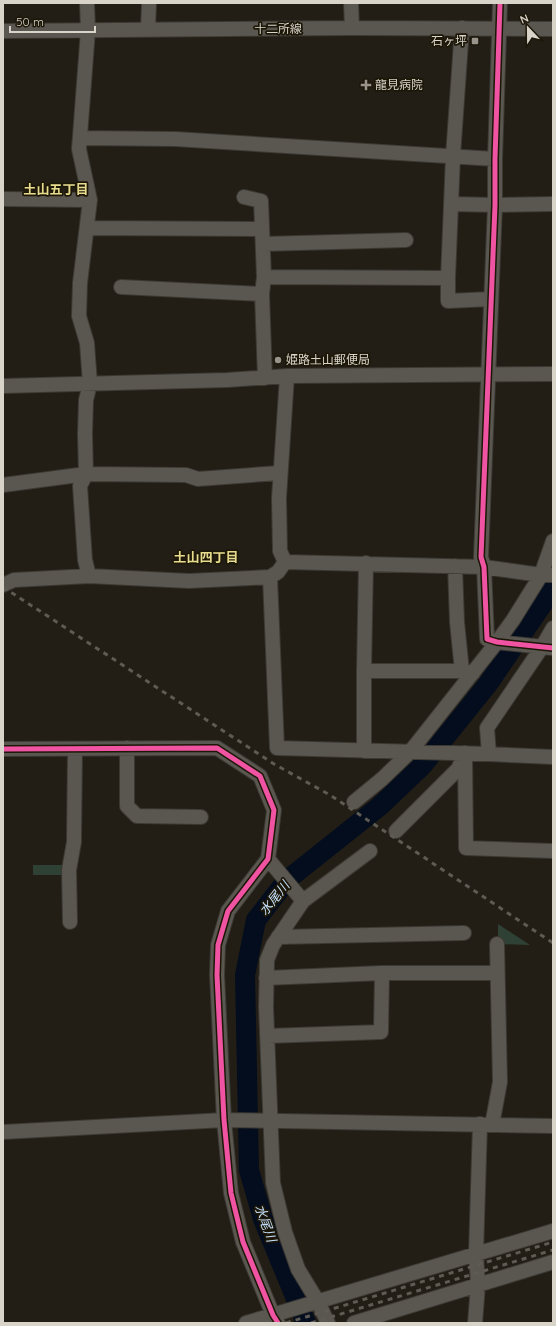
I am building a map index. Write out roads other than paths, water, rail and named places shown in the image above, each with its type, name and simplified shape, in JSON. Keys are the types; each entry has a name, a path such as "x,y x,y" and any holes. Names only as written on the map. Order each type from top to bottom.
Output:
{"street":[{"path":"87,3 88,30 79,149 90,200 88,228 80,283 79,316 87,343 90,384 86,400 84,434 86,474 80,486 84,560 89,576"},
{"path":"148,29 149,3"},
{"path":"351,3 352,28"},
{"path":"500,3 498,28 495,205 487,374 481,557 484,567 487,639 497,642 548,648"},
{"name":"十二所線","path":"3,31 352,28 553,29"},
{"path":"462,28 453,156 448,301 490,299"},
{"path":"81,138 175,139 495,159"},
{"path":"3,198 90,200"},
{"path":"244,198 261,201 264,277 262,294 265,378"},
{"path":"452,204 553,204"},
{"path":"88,228 262,228"},
{"path":"263,244 406,240"},
{"path":"264,277 448,278"},
{"path":"121,287 262,294"},
{"path":"3,386 265,378 287,376 553,374"},
{"path":"285,562 280,551 279,498 287,376"},
{"path":"3,485 86,474 186,475 198,479 280,473"},
{"path":"354,802 382,779 410,752 467,672 497,642 547,575 553,541"},
{"path":"285,562 484,567 547,575"},
{"path":"3,585 14,580 89,576 189,581 270,577 278,572 285,562"},
{"path":"364,751 366,563"},
{"path":"455,566 457,622 467,672"},
{"path":"270,577 276,748 553,757"},
{"path":"489,754 487,728 548,648 553,628"},
{"path":"364,671 467,672"},
{"path":"127,748 127,806 137,816 201,817"},
{"path":"3,749 217,748 260,776 274,810 268,859 228,911 218,945 217,974 224,1120 231,1193 243,1242 276,1319"},
{"path":"70,922 69,870 74,842 75,749"},
{"path":"396,831 458,770 465,753"},
{"path":"465,753 466,848 553,851"},
{"path":"328,1323 318,1302 298,1269 285,1232 273,1183 266,1007 267,960 278,937 303,901 370,852"},
{"path":"268,859 303,901"},
{"path":"278,937 464,933"},
{"path":"475,1323 478,1285 476,1254 486,1125 500,1082 497,973 498,944"},
{"path":"266,978 382,973 497,973"},
{"path":"267,1036 381,1032 382,973"},
{"path":"3,1132 224,1120 553,1126"},
{"path":"246,1323 276,1319 318,1302 553,1231"},
{"path":"354,1323 553,1262"}],"waterway":[{"name":"水尾川","path":"306,1323 263,1219 249,1170 245,975 256,920 287,880 380,806 422,766 488,684 553,589"}],"railway":[{"path":"3,587 274,764 330,795 553,943"},
{"path":"286,1323 553,1242"},
{"path":"311,1323 553,1250"}],"place":[{"name":"石ヶ坪","path":"475,41"},
{"name":"龍見病院","path":"366,85"},
{"name":"姫路土山郵便局","path":"278,360"}],"district":[{"name":"土山五丁目","path":"56,189"},
{"name":"土山四丁目","path":"206,557"}]}
